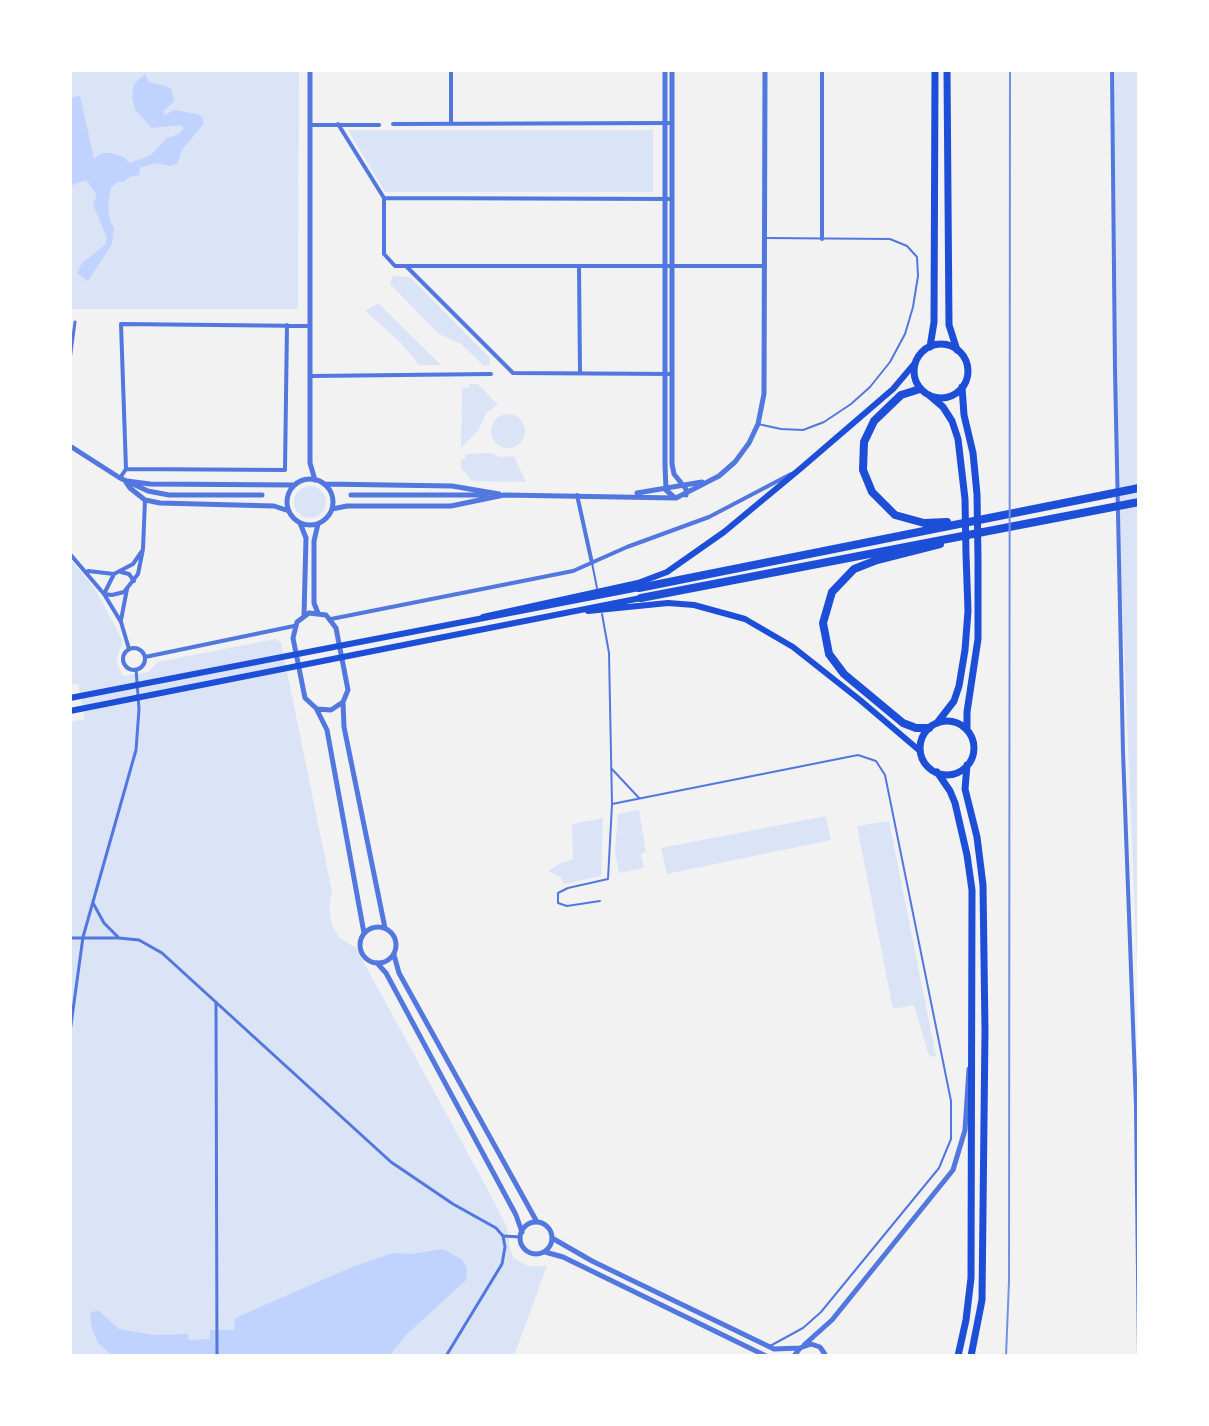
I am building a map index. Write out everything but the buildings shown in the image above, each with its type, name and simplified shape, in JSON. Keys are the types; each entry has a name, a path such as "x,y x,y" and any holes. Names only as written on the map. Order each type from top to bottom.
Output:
{"highway":[{"path":"920,389 901,395 874,421 864,442 862,459 866,480 880,503 895,515 924,527"},
{"path":"640,593 924,527 972,521 1139,488"},
{"path":"933,725 916,728 903,723 844,674 829,654 823,623 832,592 854,569 928,545 1139,502"},
{"path":"640,593 928,545"}],"main road":[{"path":"930,347 934,322 934,71"},
{"path":"937,772 953,774 971,759 974,744 967,730 967,712 978,639 978,520 973,453 964,415 962,387 968,371 949,325 949,71"},
{"path":"74,710 581,611 640,593 800,469 893,389 918,356 930,347 948,346 957,350"},
{"path":"915,363 916,381 920,389 943,407 958,439 966,526 968,611 965,650 954,701 933,725 921,743 920,751"},
{"path":"929,395 947,397 962,387"},
{"path":"73,697 476,620 640,593 720,611 766,629 860,700 920,751 926,765 937,772 955,803 972,890 971,1278 958,1356"},
{"path":"933,725 953,722 967,730"},
{"path":"967,765 965,789 977,837 984,927 984,1247 982,1300 972,1353"}],"street":[{"path":"310,70 310,463 315,480"},
{"path":"451,70 451,124"},
{"path":"665,70 668,123 664,374 666,490"},
{"path":"668,123 672,70"},
{"path":"351,495 675,497 686,495 712,480 735,462 758,424 764,394 765,70"},
{"path":"822,70 822,239"},
{"path":"1112,70 1115,385 1123,752 1136,1106 1139,1356"},
{"path":"934,71 949,71"},
{"path":"393,124 668,123"},
{"path":"338,124 384,198 384,254 395,266 765,266"},
{"path":"310,125 379,125"},
{"path":"384,198 668,199"},
{"path":"406,266 513,373 672,374"},
{"path":"579,266 580,373"},
{"path":"668,266 672,464 686,495"},
{"path":"70,360 75,322"},
{"path":"123,479 126,469 121,324 310,326"},
{"path":"126,469 285,470 287,325"},
{"path":"311,376 491,374"},
{"path":"70,446 148,491 169,495 262,495"},
{"path":"145,657 294,626 304,616 318,613 331,619 573,571 709,517 800,469"},
{"path":"123,479 150,484 295,485 308,479 324,484 452,486 504,495"},
{"path":"123,479 145,500 174,505 274,506 289,511 300,523 306,538 304,616"},
{"path":"625,496 712,480"},
{"path":"318,613 314,603 314,541 318,524 332,509 330,491 324,484"},
{"path":"289,511 288,497 295,485"},
{"path":"674,489 675,497"},
{"path":"666,490 675,497"},
{"path":"332,509 347,506 451,506 504,495"},
{"path":"577,495 592,563"},
{"path":"104,594 118,594 127,589 142,563 145,500"},
{"path":"300,523 318,524"},
{"path":"86,570 120,572 133,564 143,549"},
{"path":"70,554 104,594 121,622 129,649"},
{"path":"120,572 129,574 134,581"},
{"path":"104,594 114,574"},
{"path":"121,622 127,589"},
{"path":"331,619 336,628 347,680 348,690 343,702 344,727 385,928 395,937 394,955 399,973 537,1222 550,1229 552,1238 545,1252"},
{"path":"294,626 293,638 305,698 317,709 327,730 364,933"},
{"path":"129,649 139,649 145,657 144,663 136,669 129,669 124,664 123,657 129,649"},
{"path":"70,1032 83,937 136,750 139,709 136,669"},
{"path":"317,709 331,710 343,702"},
{"path":"93,901 104,923 119,938"},
{"path":"385,928 374,927 364,933 360,949 366,959 377,963 384,963 394,955"},
{"path":"70,938 139,940 162,953 391,1162 453,1204 496,1228 503,1236 505,1247 502,1264 446,1356"},
{"path":"377,963 389,979 516,1215 522,1247 530,1253 545,1252 563,1257 766,1356"},
{"path":"216,1002 217,1356"},
{"path":"794,1356 832,1320 953,1170 965,1130 972,1032"},
{"path":"503,1236 521,1234 528,1225 537,1222"},
{"path":"552,1238 592,1261 769,1346 780,1350 818,1346 826,1356"}],"lane":[{"path":"758,424 803,430 824,422 870,387 890,362 905,334 918,276 917,257 907,246 890,239 765,238"},
{"path":"592,563 609,653 612,804 608,879 568,888 558,893 558,903 567,906 600,901"},
{"path":"612,804 858,755 876,761 885,775 951,1101 951,1139 939,1168 821,1312 803,1328 769,1346"},
{"path":"610,767 639,798"}],"shaded area":[{"path":"70,70 299,70 298,309 70,309"},
{"path":"1112,70 1139,70 1139,1016 1117,475"},
{"path":"348,130 653,130 653,192 385,192"},
{"path":"393,276 410,277 489,357 490,365 484,366 461,344 439,334 390,284"},
{"path":"378,303 441,365 419,365 401,343 365,311"},
{"path":"469,384 478,384 498,405 487,412 478,431 461,448 462,388 469,388"},
{"path":"508,414 520,419 525,431 520,443 508,448 496,443 491,431 496,419"},
{"path":"491,453 500,457 514,456 526,482 472,481 461,468 461,459 465,459 465,454"},
{"path":"310,486 321,491 326,502 321,513 310,518 299,513 294,502 299,491"},
{"path":"70,559 95,589 123,641 116,661 123,676 148,672 158,662 275,639 281,642 332,892 329,909 332,926 340,938 356,948 507,1227 514,1258 528,1266 547,1266 514,1356 70,1356 70,722 85,719 78,684 70,685"},
{"path":"639,810 646,852 641,854 644,868 619,873 615,851 618,814"},
{"path":"826,816 831,840 667,874 661,848"},
{"path":"603,818 601,876 564,884 561,878 548,871 573,859 572,824"},
{"path":"889,821 936,1056 931,1057 914,1005 893,1009 857,826"}],"water":[{"path":"145,74 149,82 169,87 172,91 174,101 163,112 165,115 174,110 197,114 204,123 182,150 177,164 155,163 140,168 139,175 117,182 111,188 108,204 110,222 114,227 112,244 88,281 77,273 82,263 105,245 107,238 93,205 97,195 86,180 70,186 70,99 80,95 94,159 102,153 110,153 124,157 130,163 151,155 167,138 179,134 184,128 180,125 151,128 135,109 132,97 134,84"},
{"path":"443,1249 461,1259 467,1267 466,1280 406,1335 389,1356 113,1356 99,1344 92,1329 90,1313 98,1310 119,1329 154,1335 188,1334 189,1340 210,1339 210,1330 234,1330 235,1318 352,1267 393,1253 411,1254"}],"railway":[{"path":"1006,1356 1009,1281 1010,70"}]}
